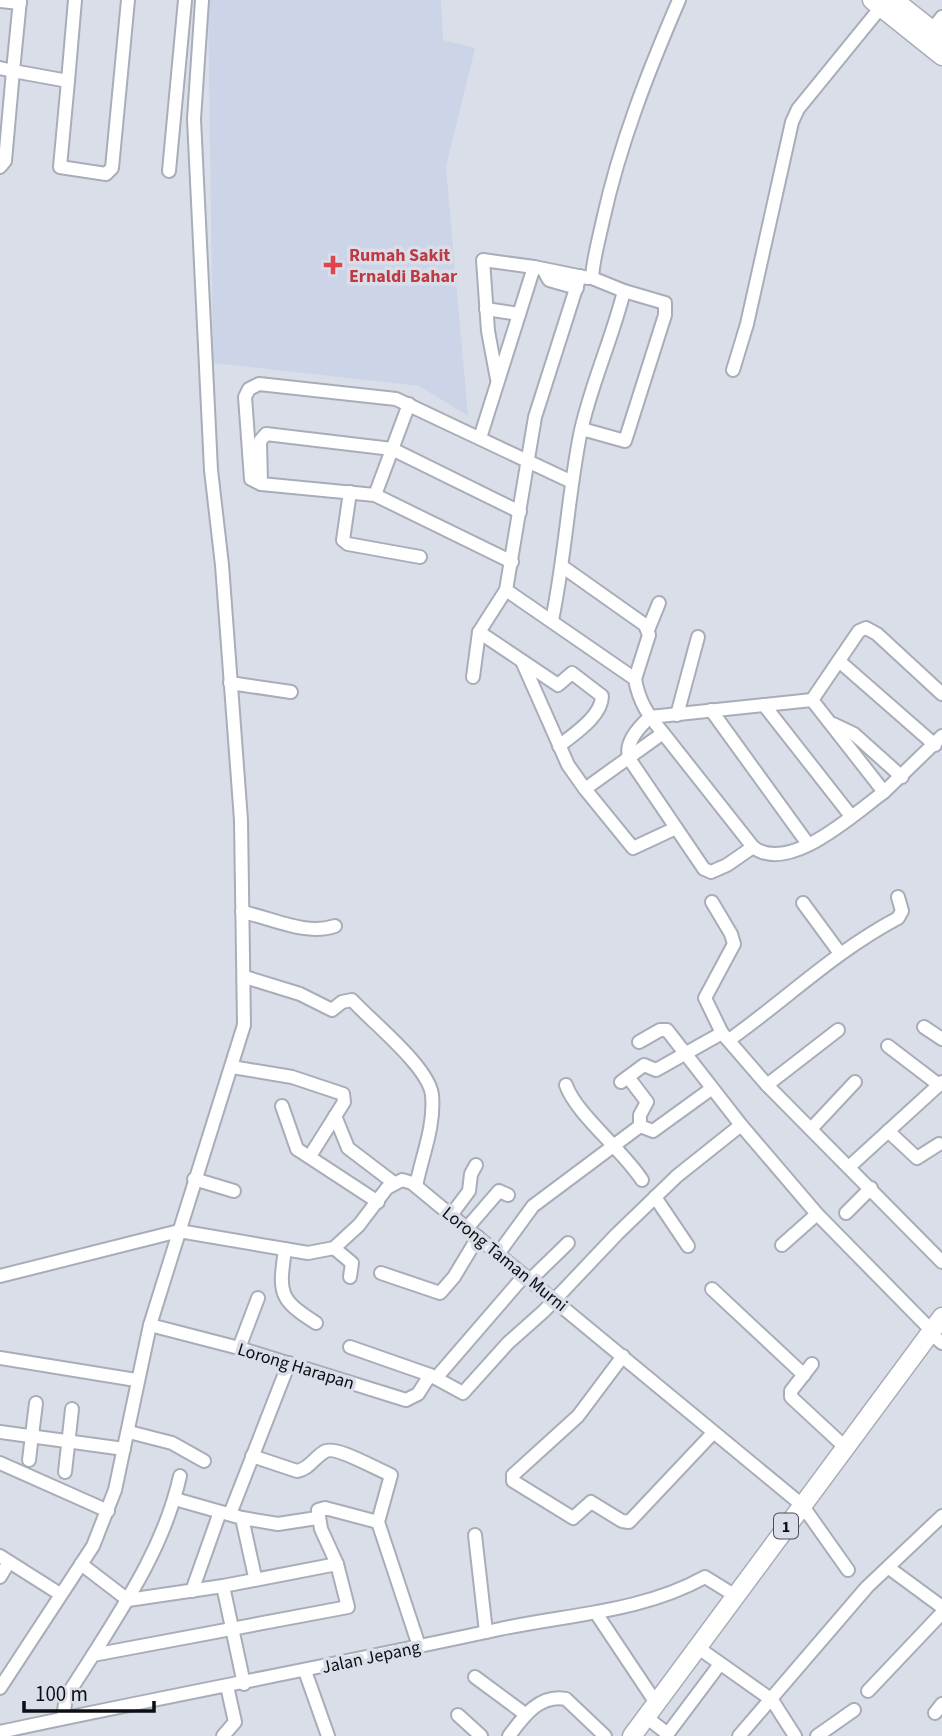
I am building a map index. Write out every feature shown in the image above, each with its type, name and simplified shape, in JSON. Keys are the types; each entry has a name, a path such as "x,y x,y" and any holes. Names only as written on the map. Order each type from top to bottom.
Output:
{"highway":[{"path":"882,2 939,28"},
{"path":"882,2 942,56"},
{"name":"1","path":"632,1736 734,1595 937,1331"}],"street":[{"path":"75,0 60,167 106,174 112,168 128,0"},
{"path":"169,171 185,0"},
{"path":"0,1688 93,1546 108,1511 129,1432 136,1380 149,1325 244,1025 241,820 211,470 194,119 202,0"},
{"path":"473,677 479,632 506,590 535,417 583,281 620,151 652,62 679,0"},
{"path":"0,1 20,2 6,70 5,161 0,167"},
{"path":"733,370 747,324 792,122 798,109 882,2"},
{"path":"6,70 68,81"},
{"path":"498,382 486,309 483,260 538,268 665,303 665,315 625,440 582,429"},
{"path":"480,438 519,314 538,268"},
{"path":"552,620 563,567 572,482 582,429 624,291"},
{"path":"486,309 519,314"},
{"path":"512,562 375,495 261,484 251,479 245,397 252,386 259,384 396,399 572,482"},
{"path":"375,495 409,404"},
{"path":"261,484 260,441 266,434 392,449 520,512"},
{"path":"350,492 343,540 348,544 420,557"},
{"path":"563,567 645,625 648,630"},
{"path":"506,590 635,679"},
{"path":"659,603 648,630 635,679 637,695 650,717 752,847 765,855 778,855 818,841 884,792 939,740 839,661"},
{"path":"752,847 727,865 711,872 704,869 626,752 650,717 812,700 859,631 866,628 877,634 942,694"},
{"path":"479,632 558,685"},
{"path":"677,715 698,636"},
{"path":"522,661 559,746 584,789 633,848 676,828"},
{"path":"540,701 572,673 602,696 602,702 583,727 559,746"},
{"path":"230,683 291,692"},
{"path":"812,700 884,792"},
{"path":"764,705 851,816"},
{"path":"711,710 808,844"},
{"path":"833,724 855,734 902,776"},
{"path":"584,789 629,760 663,733"},
{"path":"640,1126 640,1115 647,1102 624,1079 644,1065 656,1070 684,1052 726,1036 771,1011 839,952 898,918 902,911 898,897"},
{"path":"712,902 734,944 705,999 726,1036 767,1085 942,1262"},
{"path":"803,903 839,952"},
{"path":"242,912 307,930 320,931 335,926"},
{"path":"0,1276 179,1231 308,1253 334,1248 394,1183 402,1180 416,1186 431,1127 432,1098 426,1079 352,1000 342,1002 331,1010 291,990 245,977"},
{"path":"924,1027 942,1040"},
{"path":"639,1042 663,1028 817,1214 937,1331"},
{"path":"767,1085 838,1030"},
{"path":"849,1167 941,1084 888,1046"},
{"path":"232,1067 292,1077 338,1091 345,1098 310,1156"},
{"path":"811,1129 855,1082"},
{"path":"566,1085 577,1105 614,1143 642,1180"},
{"path":"640,1126 653,1130 711,1089"},
{"path":"282,1106 298,1149 378,1202"},
{"path":"335,1116 348,1148 394,1183"},
{"path":"350,1347 433,1376 463,1393 655,1198 715,1143 741,1125"},
{"path":"498,1254 533,1206 640,1126"},
{"path":"888,1131 917,1158 939,1144"},
{"path":"451,1215 469,1191 471,1174 476,1165"},
{"path":"194,1180 234,1191"},
{"name":"Lorong Taman Murni","path":"416,1186 802,1505 848,1570"},
{"path":"846,1213 871,1188"},
{"path":"467,1228 499,1191 508,1195"},
{"path":"655,1198 688,1246"},
{"path":"782,1245 817,1214"},
{"path":"381,1273 440,1293 478,1237"},
{"path":"433,1376 527,1278 568,1244"},
{"path":"334,1248 352,1262 350,1277"},
{"path":"285,1249 280,1286 282,1293 292,1307 316,1323"},
{"path":"712,1289 804,1375"},
{"path":"239,1348 258,1298"},
{"name":"Lorong Harapan","path":"149,1325 239,1348 406,1400 418,1395 433,1376"},
{"path":"623,1356 593,1399 526,1461 513,1475 513,1481 573,1518 591,1502 622,1521 629,1521 713,1433"},
{"path":"0,1358 136,1380"},
{"path":"192,1591 230,1515 289,1363"},
{"path":"813,1364 791,1391 791,1397 846,1448"},
{"path":"29,1460 36,1403"},
{"path":"65,1472 72,1409"},
{"path":"0,1432 124,1449"},
{"path":"129,1432 172,1443 204,1461"},
{"path":"252,1456 297,1471 303,1470 323,1452 334,1449 391,1475 378,1522 419,1646"},
{"path":"0,1463 108,1511"},
{"path":"63,1718 66,1697 148,1566 175,1499 180,1476"},
{"path":"175,1499 230,1515 278,1524 317,1518"},
{"path":"93,1655 348,1607 337,1564 317,1518 318,1510 325,1508 378,1522"},
{"path":"230,1515 255,1577"},
{"path":"739,1736 867,1587 942,1516"},
{"path":"475,1535 486,1632"},
{"path":"0,1577 5,1559 60,1594"},
{"path":"80,1564 128,1600 223,1586 255,1577 337,1564"},
{"path":"889,1568 942,1607"},
{"name":"Jalan Jepang","path":"0,1732 244,1684 486,1632 653,1601 705,1577 734,1595"},
{"path":"223,1586 235,1629 244,1684"},
{"path":"869,1691 942,1612"},
{"path":"596,1613 664,1731 669,1731 720,1664"},
{"path":"697,1647 772,1700 795,1736"},
{"path":"304,1671 328,1736"},
{"path":"475,1677 525,1714"},
{"path":"223,1736 235,1722 227,1686"},
{"path":"509,1736 525,1714 547,1700 563,1698 605,1736"},
{"path":"817,1736 854,1710"},
{"path":"458,1715 481,1736"}],"shaded area":[{"name":"Rumah Sakit Ernaldi Bahar","path":"208,0 441,0 443,40 475,48 446,167 468,416 419,386 213,363"}],"place":[{"name":"Rumah Sakit Ernaldi Bahar","path":"333,265"}]}
